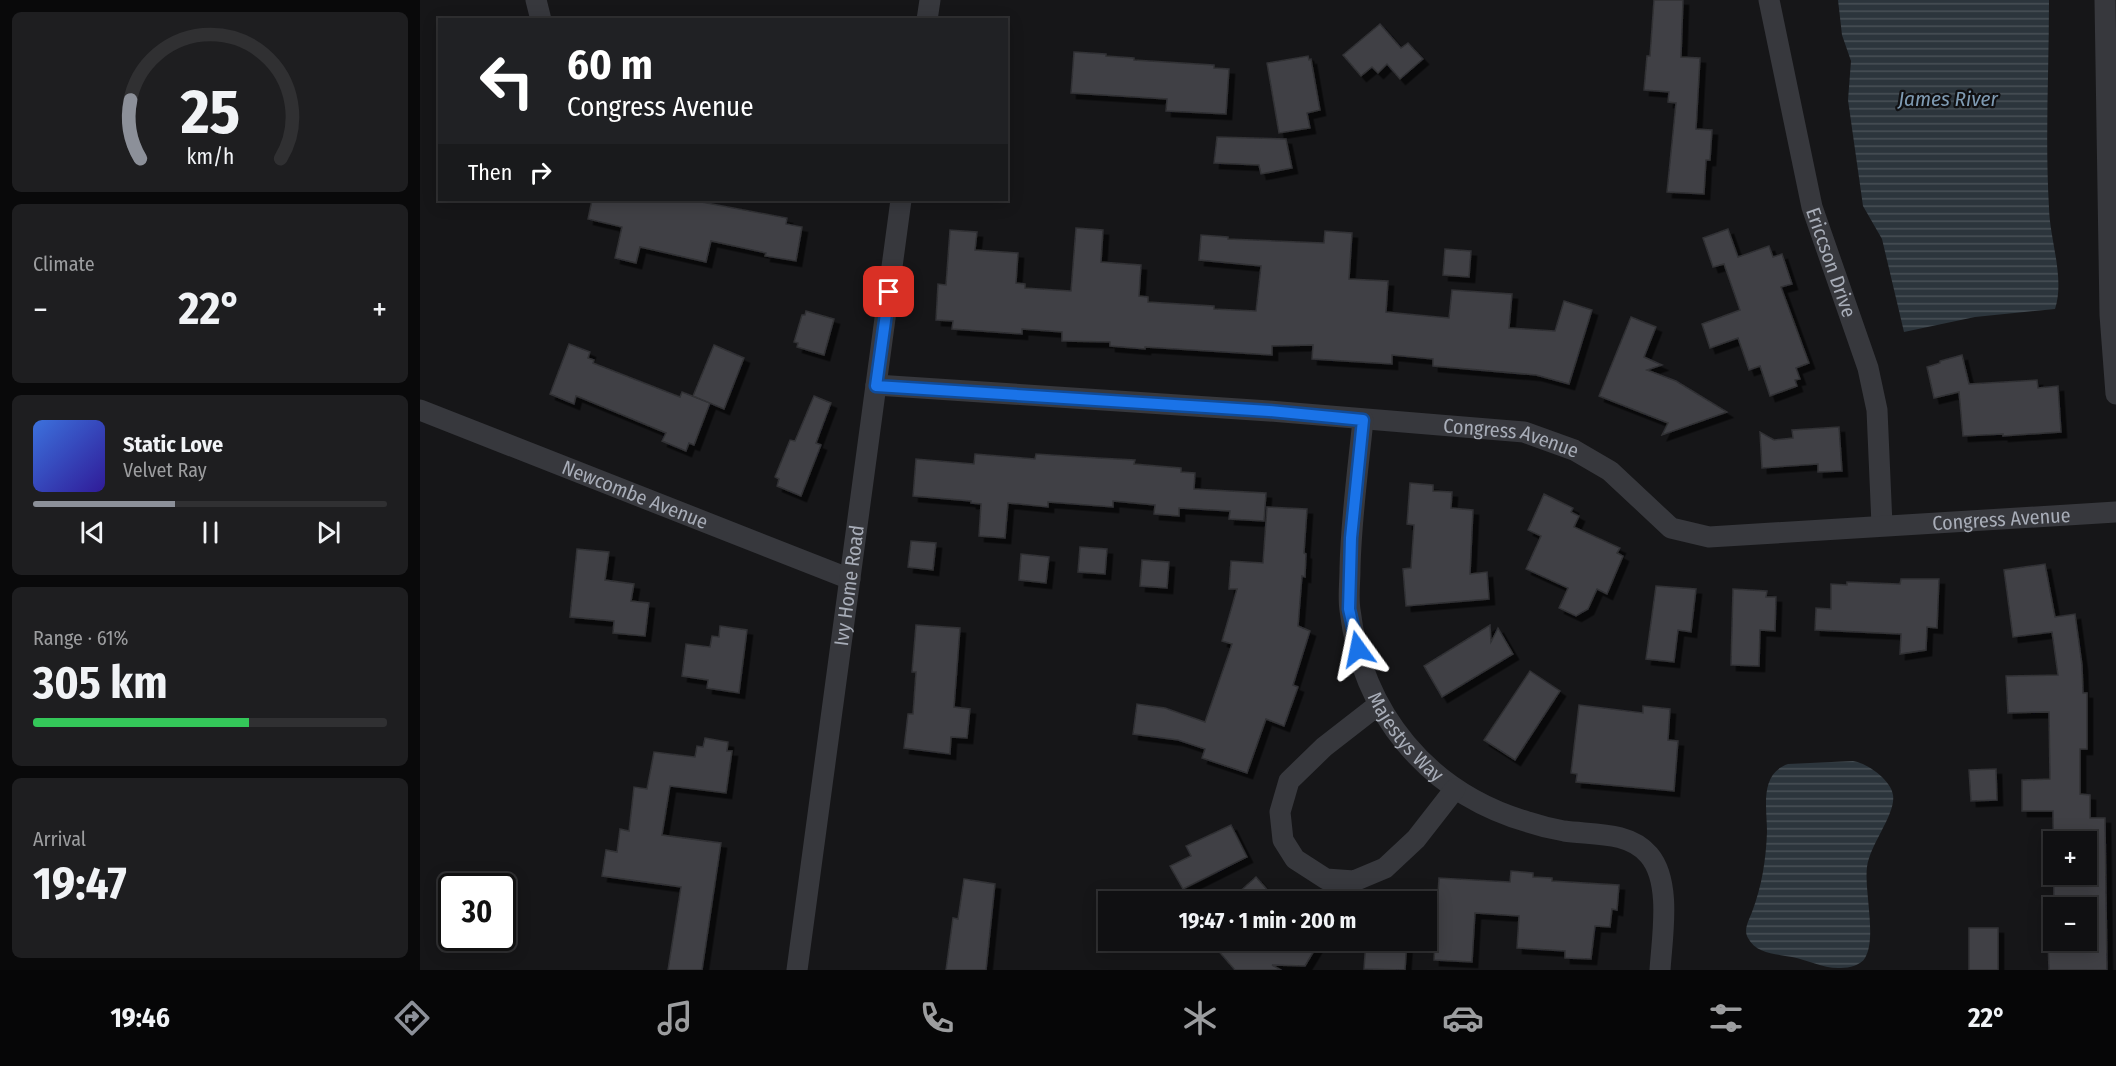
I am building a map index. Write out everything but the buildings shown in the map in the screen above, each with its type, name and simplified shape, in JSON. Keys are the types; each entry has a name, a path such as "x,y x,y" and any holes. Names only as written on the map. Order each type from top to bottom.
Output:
{"street":[{"path":"536,0 541,18"},
{"path":"927,18 930,0"},
{"name":"Ericcson Drive","path":"1769,0 1812,207 1868,368 1877,410 1882,525"},
{"path":"2105,0 2110,315 2116,394"},
{"name":"Ivy Home Road","path":"797,970 901,201"},
{"name":"Congress Avenue","path":"876,386 1269,411 1524,432 1574,450 1610,471 1671,528 1708,537 2116,512"},
{"name":"Newcombe Avenue","path":"420,410 850,579"},
{"name":"Majestys Way","path":"1363,420 1351,538 1349,609 1363,669 1378,705 1404,743 1455,789 1494,809 1528,822 1564,831 1610,836 1632,842 1649,855 1661,879 1664,903 1660,970"},
{"path":"1378,705 1324,747 1289,781 1280,812 1283,840 1295,859 1326,879 1354,881 1385,868 1416,839 1455,789"}],"water":[{"name":"James River","path":"1838,0 2049,0 2047,156 2050,221 2058,272 2058,297 2055,309 1975,317 1904,332 1882,239 1863,206 1848,100 1851,61 1842,35"},
{"path":"1853,761 1878,773 1888,784 1893,795 1891,811 1867,867 1870,939 1865,958 1854,966 1835,968 1761,950 1752,943 1746,932 1764,862 1767,832 1766,802 1772,775 1788,764"}],"route":[{"path":"889,292 876,386 1269,411 1363,420 1351,538 1349,609 1358,649"}]}
